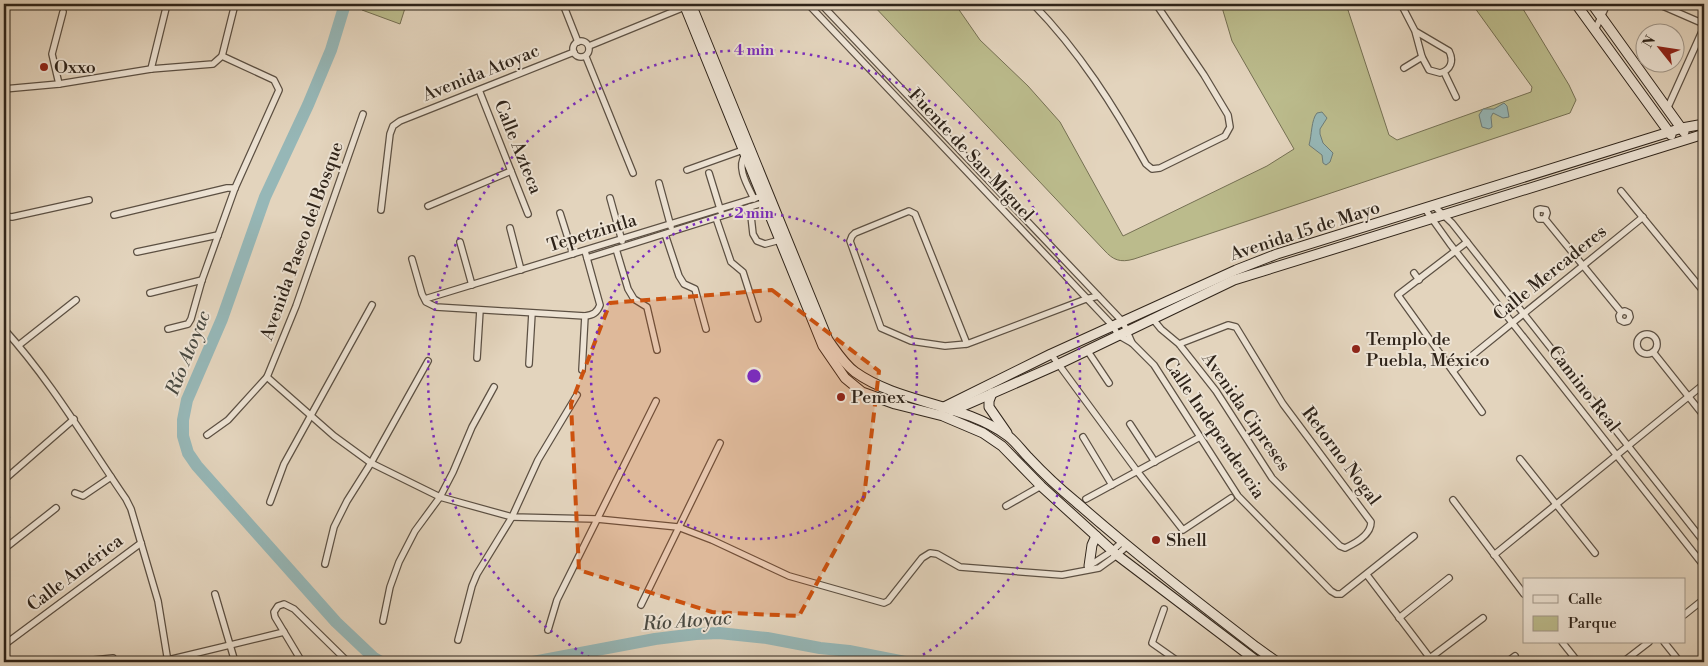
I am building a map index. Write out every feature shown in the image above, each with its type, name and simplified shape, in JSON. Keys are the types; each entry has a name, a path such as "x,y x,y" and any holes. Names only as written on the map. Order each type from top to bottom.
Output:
{"main road":[{"path":"688,4 744,153 828,340 854,371 871,382 954,410 991,425 1010,437"},
{"path":"688,4 823,346 845,378 867,394 895,404 943,416 982,433 1002,446 1041,486 1115,553 1258,662"},
{"path":"1576,4 1676,142"},
{"path":"1592,4 1689,138"},
{"path":"1650,106 1665,103"},
{"name":"Avenida 15 de Mayo","path":"933,413 1052,354 1147,310 1236,270 1277,254 1682,128 1704,124"},
{"name":"Avenida 15 de Mayo","path":"943,416 1059,364 1234,280 1704,134"},
{"path":"1478,193 1480,203"},
{"path":"1400,217 1402,227"},
{"path":"992,393 989,407 1010,437 1049,479 1125,544 1277,662"},
{"path":"1086,568 1096,536"}],"street":[{"path":"151,69 167,4"},
{"path":"4,89 59,84 151,69 213,64 222,56 235,4"},
{"path":"563,4 578,42"},
{"path":"589,46 688,4"},
{"name":"Fuente de San Miguel","path":"808,4 1113,326"},
{"name":"Fuente de San Miguel","path":"821,4 1123,322"},
{"path":"1033,4 1053,24 1087,67 1119,115 1146,164 1152,169 1160,168 1225,136 1230,127 1228,115 1209,83 1156,4"},
{"path":"1400,4 1415,31 1422,57 1429,70 1436,73 1444,72 1448,69 1452,62 1449,51 1415,31"},
{"path":"1595,30 1606,4"},
{"path":"1658,4 1704,26 1665,103"},
{"path":"59,84 52,54 63,12"},
{"path":"582,41 589,46 590,52 586,57 576,56 573,48 578,42 582,41"},
{"name":"Avenida Atoyac","path":"381,210 390,134 393,126 400,121 574,52"},
{"path":"168,329 188,324 191,319 202,280 235,188 279,90 274,80 222,56"},
{"path":"586,57 633,173"},
{"path":"1404,68 1422,57"},
{"path":"1444,72 1456,97"},
{"name":"Calle Azteca","path":"479,90 528,214"},
{"name":"Avenida Paseo del Bosque","path":"207,435 228,420 267,377 296,306 363,114"},
{"path":"686,170 744,153"},
{"path":"428,206 511,171"},
{"path":"709,173 731,262 743,272 758,319"},
{"path":"659,183 673,232"},
{"path":"114,215 227,188 235,188"},
{"path":"1621,190 1704,292"},
{"path":"610,198 623,247"},
{"name":"Tepetzintla","path":"425,299 671,225 750,208 764,199"},
{"name":"Tepetzintla","path":"587,258 673,232 764,199"},
{"path":"4,216 89,200"},
{"path":"750,208 753,234 757,241 765,244 780,240"},
{"name":"Camino Real","path":"1429,208 1443,214 1452,223 1704,542"},
{"name":"Camino Real","path":"1429,208 1431,218 1440,231 1704,566"},
{"path":"967,344 915,214 912,211 855,233 852,236 850,241 881,328 911,341 945,346 967,344 1098,296"},
{"path":"560,213 573,254"},
{"name":"Calle Mercaderes","path":"1453,371 1643,217"},
{"path":"1545,218 1621,312"},
{"path":"1440,231 1446,224 1452,223"},
{"path":"510,228 521,270"},
{"path":"665,234 679,276 684,284 695,289 706,329"},
{"path":"137,252 218,235"},
{"path":"460,242 472,285"},
{"path":"1467,242 1398,295 1482,412"},
{"path":"616,249 628,289 634,299 647,307 658,350"},
{"path":"412,259 426,302 436,306 591,316 600,305 585,251"},
{"path":"1414,274 1419,280"},
{"path":"150,293 202,280"},
{"path":"18,345 76,300"},
{"path":"270,502 284,464 372,305"},
{"path":"477,358 480,310"},
{"name":"Avenida Cipreses","path":"1147,310 1152,319 1179,344 1216,391 1272,478 1340,546 1344,548 1368,533 1371,528"},
{"path":"529,364 532,313"},
{"path":"582,370 584,316"},
{"name":"Calle Independencia","path":"1123,322 1132,343"},
{"path":"1113,326 1118,335"},
{"name":"Retorno Nogal","path":"1179,344 1228,326 1236,327 1283,404 1371,522 1371,528"},
{"path":"4,329 74,419 130,509 158,601 168,661 284,632"},
{"name":"Calle Independencia","path":"1118,335 1132,343 1154,365 1238,496 1331,591 1341,594 1366,575"},
{"path":"1087,350 1109,383"},
{"path":"1653,352 1704,416"},
{"path":"1052,354 1137,471 1183,530 1231,498"},
{"path":"325,564 334,527 347,501 371,463 428,361"},
{"path":"267,377 310,417 371,463 440,497 512,517 597,519 678,527 712,540 789,576 884,603 888,601 922,558 930,554 937,554 960,568 1062,575 1086,568 1115,553 1125,544"},
{"path":"1494,555 1704,384"},
{"path":"383,622 390,587 399,562 415,531 440,497 472,427 494,387"},
{"path":"458,640 477,574 512,517 538,460 577,395"},
{"path":"548,630 557,600 656,401"},
{"path":"4,480 74,419"},
{"path":"1130,424 1155,462"},
{"path":"1082,437 1112,485"},
{"path":"1086,499 1200,437"},
{"path":"641,605 720,442"},
{"path":"1520,459 1595,553"},
{"path":"75,493 83,496 111,477"},
{"path":"1006,506 1041,486"},
{"path":"1453,500 1523,593"},
{"path":"4,549 56,508"},
{"path":"1414,536 1366,575 1432,660 1483,618"},
{"name":"Calle América","path":"4,645 140,543"},
{"path":"1398,618 1449,578"},
{"path":"215,594 234,662"},
{"path":"1686,614 1704,600"},
{"path":"302,662 275,616 274,612 278,606 284,604 294,609 348,662"},
{"path":"1164,609 1152,643 1179,662"},
{"path":"1564,644 1578,662"},
{"path":"1623,662 1646,644"},
{"path":"1666,644 1680,662"},
{"path":"1507,662 1515,656"},
{"path":"74,662 113,658"}],"highlighted area":[{"path":"772,290 879,371 864,497 799,616 712,612 579,570 571,404 610,303"}],"green space":[{"path":"365,4 406,5 400,24 362,10"},
{"path":"872,4 955,4 980,40 1028,86 1060,122 1123,236 1267,166 1294,149 1232,41 1221,4 1346,4 1389,135 1397,140 1531,92 1532,87 1472,4 1520,4 1569,85 1576,100 1570,113 1134,259 1121,261 1107,253"}],"water":[{"path":"1504,103 1507,106 1509,117 1503,118 1493,113 1491,117 1492,127 1489,129 1482,127 1479,115 1483,109 1494,109"},
{"path":"1322,112 1327,118 1320,129 1320,134 1323,143 1333,153 1330,162 1326,165 1323,163 1322,155 1309,145 1314,120 1317,113"}],"waterway":[{"name":"Río Atoyac","path":"345,4 331,50 308,105 265,197 222,319 187,400 183,420 183,436 188,453 197,466 336,622 374,658 381,662"},
{"name":"Río Atoyac","path":"533,662 655,639 719,633 767,638 905,662"}],"place":[{"name":"Oxxo","path":"44,67"},
{"name":"Templo de Puebla, México","path":"1356,349"},
{"name":"Pemex","path":"841,397"},
{"name":"Shell","path":"1156,540"}]}
